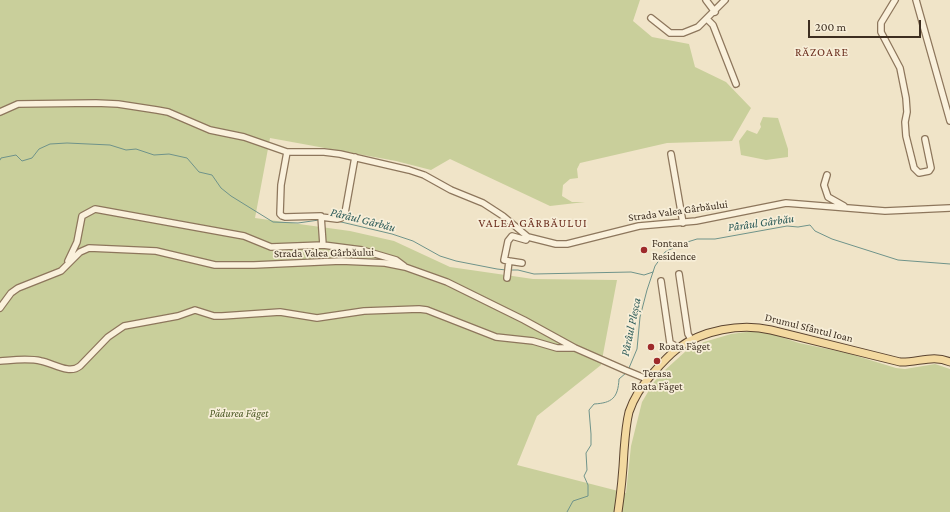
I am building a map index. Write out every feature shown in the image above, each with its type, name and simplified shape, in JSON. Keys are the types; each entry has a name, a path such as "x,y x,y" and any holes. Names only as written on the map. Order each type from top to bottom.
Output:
{"main road":[{"name":"Drumul Sfântul Ioan","path":"618,512 628,416 635,397 648,379 679,348 692,341 718,331 755,327 900,362 937,358 950,362"}],"street":[{"path":"706,0 715,12"},
{"path":"651,18 670,33 683,33 698,27 715,12 725,0"},
{"path":"895,0 881,24 881,32 900,68 906,98 906,136 914,168 919,173 929,171 931,168 925,139"},
{"path":"916,0 950,121"},
{"path":"707,19 713,25 736,84"},
{"path":"0,112 18,104 96,103 140,106 168,112 210,130 244,137 287,152 324,152 391,165 424,175 451,190 483,203 503,216 528,237 526,240 512,236 508,241 504,260 508,270 522,263"},
{"path":"287,152 281,185 280,214 285,217 341,218 346,206 355,157"},
{"path":"671,154 683,223"},
{"name":"Strada Valea Gârbăului","path":"827,175 824,185 828,197 850,208"},
{"name":"Strada Valea Gârbăului","path":"528,237 556,244 567,244 640,226 707,220 786,203 885,211 950,208"},
{"path":"66,267 77,242 82,216 95,209 244,236 271,247 323,246 362,250 396,260 405,267"},
{"path":"322,218 323,246"},
{"name":"Strada Valea Gârbăului","path":"0,308 11,293 18,288 58,273 83,250 97,247 156,251 215,265 341,261 385,262 405,267 447,282 524,320 575,348 635,375 648,379"},
{"path":"679,274 688,334 692,341"},
{"path":"661,281 670,343 679,348"},
{"path":"0,361 22,359 42,361 69,369 75,369 80,366 108,337 124,326 178,316 195,310 214,316 280,312 316,318 364,311 419,309 427,310 501,338 533,341 557,348 575,348"}],"green space":[{"name":"Pădurea Făget","path":"0,0 640,0 633,21 652,37 689,44 695,67 726,82 751,108 732,141 667,143 580,163 577,169 578,178 570,179 563,185 562,196 572,202 585,202 550,206 450,159 431,170 396,161 270,138 255,218 350,231 394,241 450,267 533,279 617,280 601,365 537,416 517,465 626,493 631,446 642,402 654,382 665,370 686,351 704,342 731,334 754,331 772,334 799,343 847,353 896,368 905,369 935,364 950,369 950,512 0,512"},
{"path":"763,117 778,118 788,149 788,157 766,160 741,155 739,141 747,130 757,134 761,127 760,124"}],"waterway":[{"name":"Pârâul Gârbău","path":"0,160 1,158 16,155 22,161 32,158 39,149 50,144 67,143 110,145 126,150 136,149 154,155 169,154 187,158 199,172 212,175 221,188 231,196 273,222 298,223 319,220"},
{"name":"Pârâul Gârbău","path":"337,221 392,234 413,241 440,256 456,261 506,270"},
{"name":"Pârâul Gârbău","path":"629,368 637,349 640,317 655,266 665,252 681,244 697,239 715,239 787,226 798,227 810,225 815,231 832,239 898,260 950,264"},
{"name":"Pârâul Gârbău","path":"509,270 518,270 534,274 631,272 644,275 653,272"},
{"name":"Pârâul Pleșca","path":"567,512 573,501 588,496 588,485 584,476 587,470 586,453 591,445 589,410 594,404 610,401 617,391 619,379 626,373"}],"place":[{"name":"Fontana Residence","path":"644,250"},
{"name":"Roata Făget","path":"651,347"},
{"name":"Terasa Roata Făget","path":"657,361"}],"district":[{"name":"RĂZOARE","path":"822,52"},
{"name":"VALEA GÂRBĂULUI","path":"533,223"}]}
